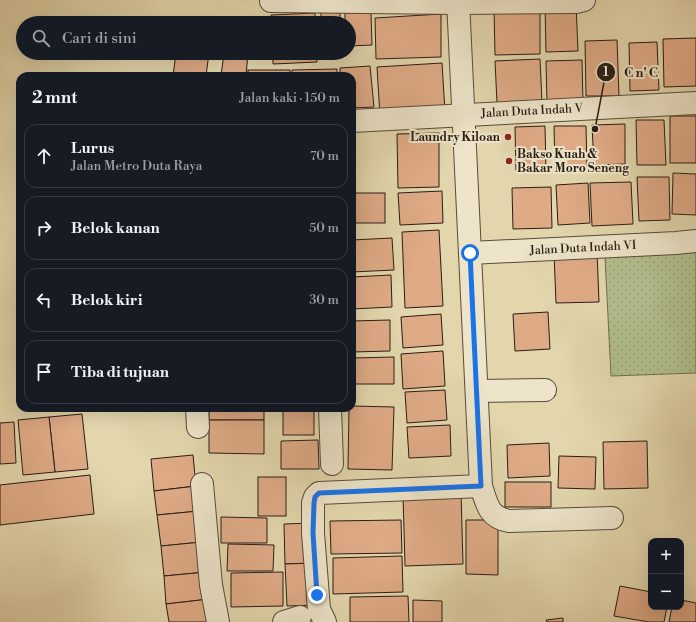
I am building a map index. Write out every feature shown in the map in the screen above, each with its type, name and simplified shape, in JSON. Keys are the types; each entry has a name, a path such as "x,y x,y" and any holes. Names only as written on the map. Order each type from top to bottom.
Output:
{"street":[{"path":"271,1 577,2 584,0"},
{"path":"458,2 481,486 489,509 501,519 509,521 612,518"},
{"name":"Jalan Duta Indah V","path":"356,121 696,103"},
{"name":"Jalan Duta Indah VI","path":"470,253 676,244 696,241"},
{"path":"477,391 545,390"},
{"path":"330,412 332,464"},
{"path":"202,484 211,585 218,622"},
{"path":"325,622 319,609 313,533 314,503 315,497 319,493 481,486"}],"green space":[{"path":"696,251 696,373 611,376 605,257"}],"building":[{"path":"576,4 578,51 546,52 545,5"},
{"path":"494,9 540,9 540,54 495,55"},
{"path":"321,12 340,12 340,16 321,16"},
{"path":"371,12 372,45 356,46 356,16 345,16 345,13"},
{"path":"315,13 315,16 271,15"},
{"path":"441,14 441,57 376,59 375,18"},
{"path":"696,38 696,86 664,87 663,39"},
{"path":"617,40 619,96 586,96 585,41"},
{"path":"657,42 659,90 630,91 629,43"},
{"path":"540,59 542,102 497,103 495,61"},
{"path":"175,60 208,60 207,72 174,72"},
{"path":"223,60 247,60 246,72 222,72"},
{"path":"273,60 317,60 317,62 273,64"},
{"path":"582,60 583,103 547,103 546,61"},
{"path":"442,63 445,112 380,116 377,67"},
{"path":"370,66 374,107 356,108 356,72 340,72 340,68"},
{"path":"337,69 337,72 292,72 292,70"},
{"path":"248,70 290,70 290,72 248,72"},
{"path":"670,116 696,116 696,163 670,163"},
{"path":"636,120 664,120 666,165 637,165"},
{"path":"625,124 625,164 594,165 592,125"},
{"path":"545,126 546,171 516,171 515,127"},
{"path":"554,126 586,126 587,171 555,172"},
{"path":"439,133 439,187 398,188 397,134"},
{"path":"673,173 696,174 696,215 672,214"},
{"path":"637,177 669,177 670,220 639,221"},
{"path":"631,182 633,224 592,226 590,183"},
{"path":"588,183 590,223 558,225 556,185"},
{"path":"551,187 552,228 513,229 512,188"},
{"path":"442,191 443,223 400,225 398,193"},
{"path":"356,193 385,193 385,223 356,223"},
{"path":"439,230 443,306 405,308 402,232"},
{"path":"392,238 394,270 356,272 356,240"},
{"path":"597,251 599,302 556,303 554,253"},
{"path":"391,275 392,307 356,309 356,277"},
{"path":"548,312 550,349 515,351 513,314"},
{"path":"441,314 443,345 403,348 401,317"},
{"path":"390,320 390,351 356,352 356,321"},
{"path":"443,351 445,386 403,389 401,354"},
{"path":"394,357 394,384 356,384 356,358"},
{"path":"445,390 447,420 407,423 405,392"},
{"path":"356,406 394,407 392,470 348,469 349,412 356,412"},
{"path":"209,412 264,412 264,420 209,420"},
{"path":"283,412 314,412 314,435 283,435"},
{"path":"82,414 88,469 55,472 49,417"},
{"path":"49,417 55,472 23,475 18,420"},
{"path":"209,420 264,420 264,454 209,453"},
{"path":"14,422 16,463 0,464 0,423"},
{"path":"450,425 451,456 409,458 407,427"},
{"path":"318,440 319,469 281,469 281,441"},
{"path":"647,441 648,488 604,489 603,442"},
{"path":"549,443 550,476 508,478 507,445"},
{"path":"193,455 196,486 154,491 151,459"},
{"path":"559,456 596,457 595,489 558,488"},
{"path":"90,475 94,514 0,525 0,485"},
{"path":"258,477 286,477 286,516 258,516"},
{"path":"505,482 551,482 551,507 505,507"},
{"path":"196,486 199,511 157,515 154,491"},
{"path":"461,492 463,564 405,566 403,494"},
{"path":"199,511 202,542 161,546 157,515"},
{"path":"221,517 267,518 267,543 221,543"},
{"path":"401,520 402,553 331,554 330,521"},
{"path":"466,520 498,520 498,575 466,574"},
{"path":"312,523 314,563 285,564 284,524"},
{"path":"202,542 206,572 164,576 161,546"},
{"path":"228,544 274,545 273,571 227,571"},
{"path":"402,556 403,592 333,594 333,558"},
{"path":"314,563 315,605 287,606 285,564"},
{"path":"206,572 209,599 166,604 164,576"},
{"path":"283,572 283,606 231,607 231,573"},
{"path":"620,586 648,591 648,610 666,610 664,622 649,622 614,616"},
{"path":"408,596 409,622 350,622 350,597"},
{"path":"209,599 211,622 169,622 166,604"},
{"path":"413,600 442,601 442,622 413,622"},
{"path":"684,601 696,603 696,622 669,622 671,610 684,610"},
{"path":"563,618 563,622 547,622 546,620"}],"place":[{"name":"C n' C","path":"595,129"},
{"name":"Laundry Kiloan","path":"508,137"},
{"name":"Bakso Kuah & Bakar Moro Seneng","path":"509,161"}],"route":[{"path":"317,595 313,533 314,503 315,497 319,493 481,486 470,253"}]}
